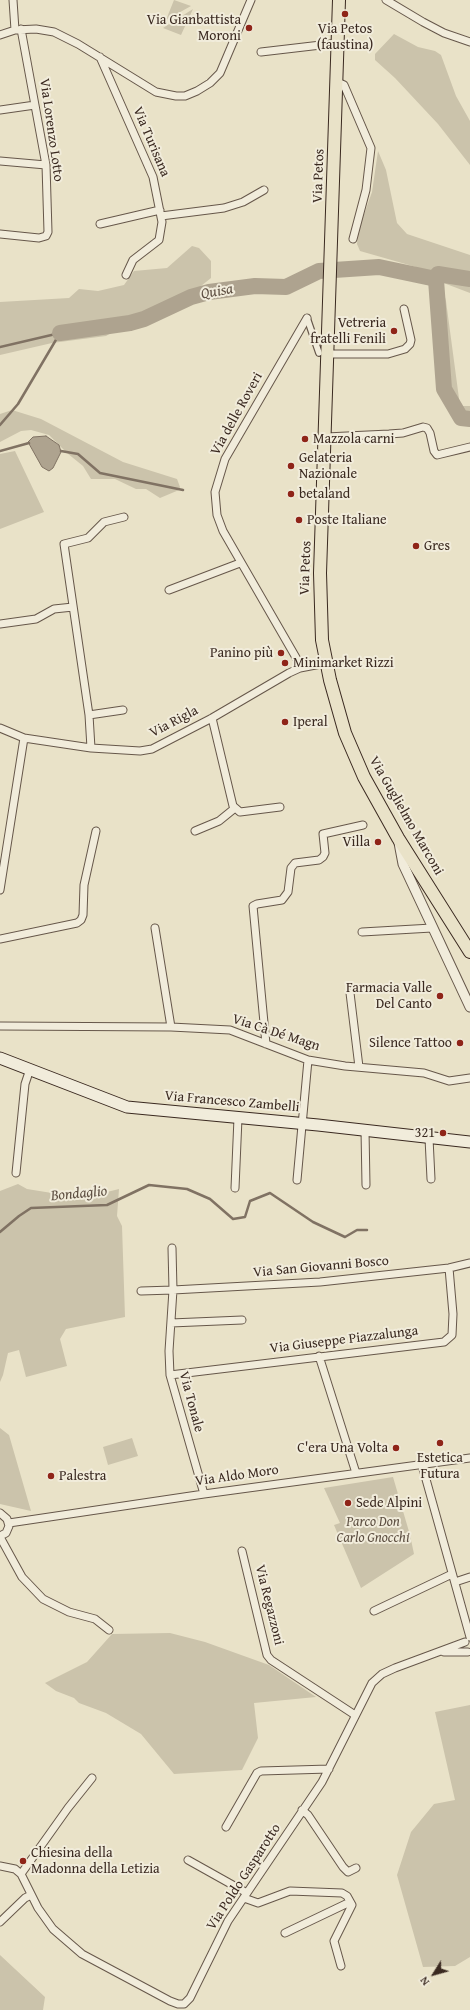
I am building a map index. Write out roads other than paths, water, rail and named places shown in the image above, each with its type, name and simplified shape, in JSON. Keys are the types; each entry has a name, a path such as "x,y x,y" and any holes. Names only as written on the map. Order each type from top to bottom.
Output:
{"main road":[{"name":"Via Petos","path":"326,663 320,599 326,437 324,353 331,287 339,0"},
{"name":"Via Guglielmo Marconi","path":"326,663 345,734 370,788 398,838 470,952"},
{"name":"Via Francesco Zambelli","path":"0,1058 127,1107 365,1130 470,1142"}],"street":[{"name":"Via Lorenzo Lotto","path":"0,234 39,238 46,236 48,232 46,165 13,0"},
{"path":"0,34 18,30 36,29 54,32 100,57 156,92 176,96 197,91 210,84 220,73 251,0"},
{"path":"386,0 444,33 470,42"},
{"path":"261,52 338,43"},
{"name":"Via Turisana","path":"100,57 153,177 161,213 162,222 160,240 133,260 126,275"},
{"path":"337,82 344,86 371,148 366,190 353,239"},
{"path":"0,110 35,104"},
{"path":"0,161 46,165"},
{"path":"100,224 161,213 224,208 242,202 264,190"},
{"path":"324,353 388,354 406,350 411,340 404,309"},
{"name":"Via delle Roveri","path":"307,318 324,353"},
{"name":"Via delle Roveri","path":"300,668 298,661 271,613 222,531 215,492 225,459 307,318"},
{"path":"326,437 403,433 423,427 427,428 430,433 434,451 437,455 470,447"},
{"path":"91,748 89,715 64,544 88,538 104,522 124,517"},
{"path":"169,590 240,563"},
{"path":"0,624 31,620 54,609 73,607"},
{"name":"Via Rigla","path":"0,728 24,738 91,748 140,751 152,749 212,718 300,668 326,663"},
{"path":"89,715 123,710"},
{"path":"212,718 235,808 240,812 280,807"},
{"path":"0,890 24,738"},
{"path":"194,831 219,821 235,808"},
{"path":"266,1044 253,906 282,900 288,892 291,868 295,863 319,860 323,858 325,853 323,834 363,825"},
{"path":"0,940 77,923 81,920 83,915 84,886 96,831"},
{"path":"398,838 403,864 470,1007"},
{"path":"418,897 418,884 423,877"},
{"path":"156,928 171,1028"},
{"path":"362,932 432,928"},
{"path":"350,993 359,1067"},
{"name":"Via Cà Dé Magn","path":"0,1026 230,1030 308,1060 359,1067 424,1073 449,1081 470,1078"},
{"path":"297,1180 308,1060"},
{"path":"16,1173 25,1084 30,1069"},
{"path":"235,1188 238,1118"},
{"path":"365,1130 366,1185"},
{"path":"430,1138 431,1179"},
{"path":"172,1248 173,1290"},
{"name":"Via San Giovanni Bosco","path":"141,1291 320,1282 450,1268 470,1263"},
{"name":"Via Giuseppe Piazzalunga","path":"170,1375 444,1342 452,1335 453,1314 450,1268"},
{"name":"Via Tonale","path":"173,1290 169,1351 170,1375 204,1494"},
{"path":"171,1323 242,1320"},
{"path":"319,1356 356,1473"},
{"name":"Via Aldo Moro","path":"9,1523 204,1494 356,1473 422,1466 470,1458"},
{"path":"422,1466 455,1582 468,1639 465,1647 469,1652"},
{"path":"0,1513 5,1516 9,1523 8,1530 0,1537 22,1577 43,1599 69,1612 95,1619 109,1630"},
{"name":"Via Regazzoni","path":"242,1551 267,1655 271,1660 356,1715"},
{"path":"374,1611 452,1574"},
{"path":"455,1582 470,1577"},
{"name":"Via Poldo Gasparotto","path":"21,1874 38,1908 53,1929 82,1954 178,2004 184,2004 190,1998 228,1921 329,1770 356,1715 377,1678 395,1668 440,1652 468,1639"},
{"name":"Via Poldo Gasparotto","path":"440,1652 469,1652"},
{"path":"226,1827 257,1773 261,1771 329,1770"},
{"path":"0,1866 15,1869 21,1874 68,1808 92,1778"},
{"path":"302,1810 308,1815 343,1867 348,1872 356,1868"},
{"path":"188,1860 258,1903 290,1891 342,1893 350,1902 350,1909 334,1941 341,1966"},
{"path":"0,1922 25,1898 32,1895"},
{"path":"285,1933 350,1902"}],"waterway":[{"name":"Quisa","path":"60,333 130,323 144,319 191,297 209,292 255,286 286,287 319,271 379,267 436,279"},
{"name":"Quisa","path":"438,274 470,279"},
{"path":"436,280 444,389 461,418 470,419"},
{"name":"Quisa","path":"0,347 60,333"},
{"path":"0,425 18,404 60,333"},
{"path":"0,451 29,443"},
{"path":"61,451 78,454 100,473 183,490"},
{"name":"Bondaglio","path":"0,1232 31,1208 107,1205 149,1185 187,1189 210,1199 233,1219 245,1217 250,1201 270,1193 313,1222 345,1237 357,1230 367,1230"}],"place":[{"name":"Via Petos (faustina)","path":"345,14"},
{"name":"Via Gianbattista Moroni","path":"249,28"},
{"name":"Vetreria fratelli Fenili","path":"394,331"},
{"name":"Mazzola carni","path":"305,439"},
{"name":"Gelateria Nazionale","path":"291,466"},
{"name":"betaland","path":"291,494"},
{"name":"Poste Italiane","path":"299,520"},
{"name":"Gres","path":"416,546"},
{"name":"Panino più","path":"281,653"},
{"name":"Minimarket Rizzi","path":"285,663"},
{"name":"Iperal","path":"285,722"},
{"name":"Villa","path":"378,842"},
{"name":"Farmacia Valle Del Canto","path":"440,996"},
{"name":"Silence Tattoo","path":"460,1043"},
{"name":"321","path":"443,1133"},
{"name":"Estetica Futura","path":"440,1443"},
{"name":"C'era Una Volta","path":"396,1448"},
{"name":"Palestra","path":"51,1476"},
{"name":"Sede Alpini","path":"348,1503"},
{"name":"Chiesina della Madonna della Letizia","path":"23,1861"}],"park label":[{"name":"Parco Don Carlo Gnocchi","path":"373,1530"}]}
